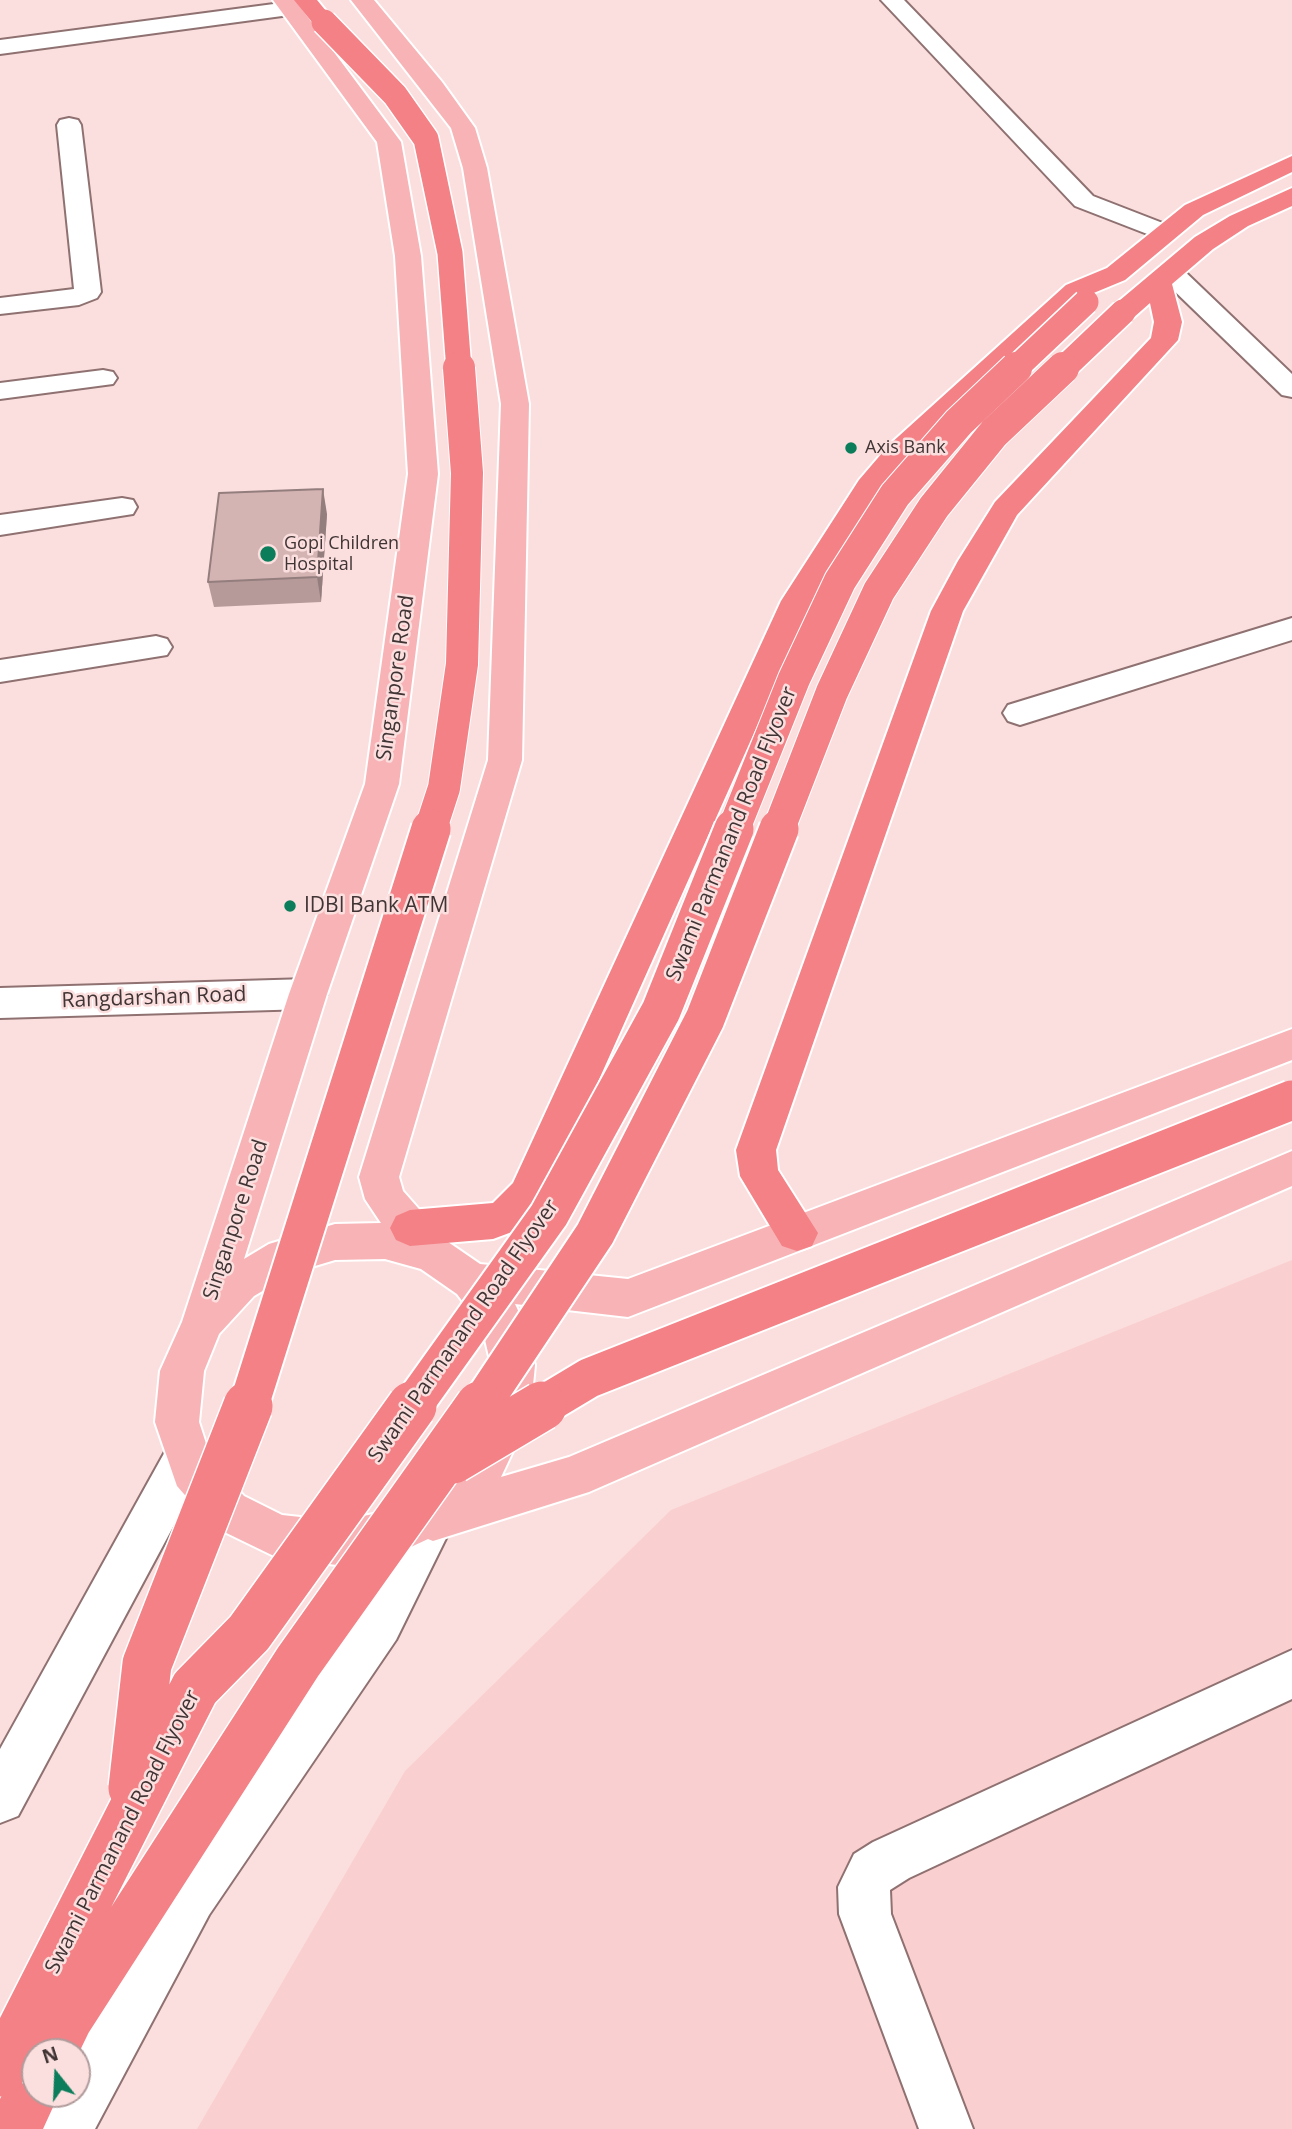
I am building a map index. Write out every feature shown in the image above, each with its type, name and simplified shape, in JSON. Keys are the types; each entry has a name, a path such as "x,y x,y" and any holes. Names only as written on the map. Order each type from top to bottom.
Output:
{"highway":[{"path":"130,1811 147,1664 256,1384 444,788 462,664 467,473 450,254 426,139 395,95 301,8"},
{"name":"Swami Parmanand Road Flyover","path":"59,2038 67,2021 298,1662 440,1467 595,1234 705,1019 832,692 879,590 934,507 994,433 1104,307 1116,274 1194,210 1292,163"},
{"name":"Swami Parmanand Road Flyover","path":"0,2072 130,1811 195,1688 249,1633 549,1215 661,1011 794,680 840,582 895,495 950,432 1104,307 1164,277 1204,243 1239,220 1292,196"},
{"path":"421,1241 506,1217 519,1207 528,1195 776,644 797,601 870,487 908,442 1075,291 1116,274"},
{"path":"797,1233 760,1176 756,1150 947,611 973,561 1006,509 1164,340 1168,322 1164,277"},
{"path":"440,1467 589,1378 1292,1100"},
{"path":"14,2129 24,2108"}],"main road":[{"path":"362,0 434,87 463,128 475,169 515,404 505,760 379,1177 385,1199 421,1241 472,1281 501,1319 513,1365 508,1415 485,1463 447,1503 414,1526"},
{"name":"Singanpore Road","path":"203,1322 308,994 382,784 423,474 408,256 389,142 301,8"},
{"path":"472,1281 628,1298 1292,1044"},
{"path":"421,1241 335,1242 284,1256 239,1283 203,1322 181,1371 177,1422 193,1471 228,1511 278,1536 337,1543 414,1526 573,1477 1292,1168"}],"street":[{"path":"892,0 1084,201 1164,232"},
{"path":"0,47 301,8"},
{"path":"0,306 79,297 88,292 69,125"},
{"path":"1164,277 1292,389"},
{"path":"0,391 103,378"},
{"path":"0,525 122,508"},
{"path":"1020,713 1292,629"},
{"path":"0,671 156,647"},
{"name":"Rangdarshan Road","path":"0,1003 308,994"},
{"path":"0,1798 188,1454"},
{"path":"67,2129 86,2085 191,1897 379,1624 414,1526"},
{"path":"946,2129 865,1914 863,1887 872,1872 891,1860 1292,1674"}],"shaded area":[{"path":"1292,1260 1292,2129 197,2129 405,1771 671,1510"}],"building":[{"path":"323,489 317,577 208,582 219,493"}],"place":[{"name":"Axis Bank","path":"851,448"},
{"name":"Gopi Children Hospital","path":"268,554"},
{"name":"IDBI Bank ATM","path":"290,906"}]}
